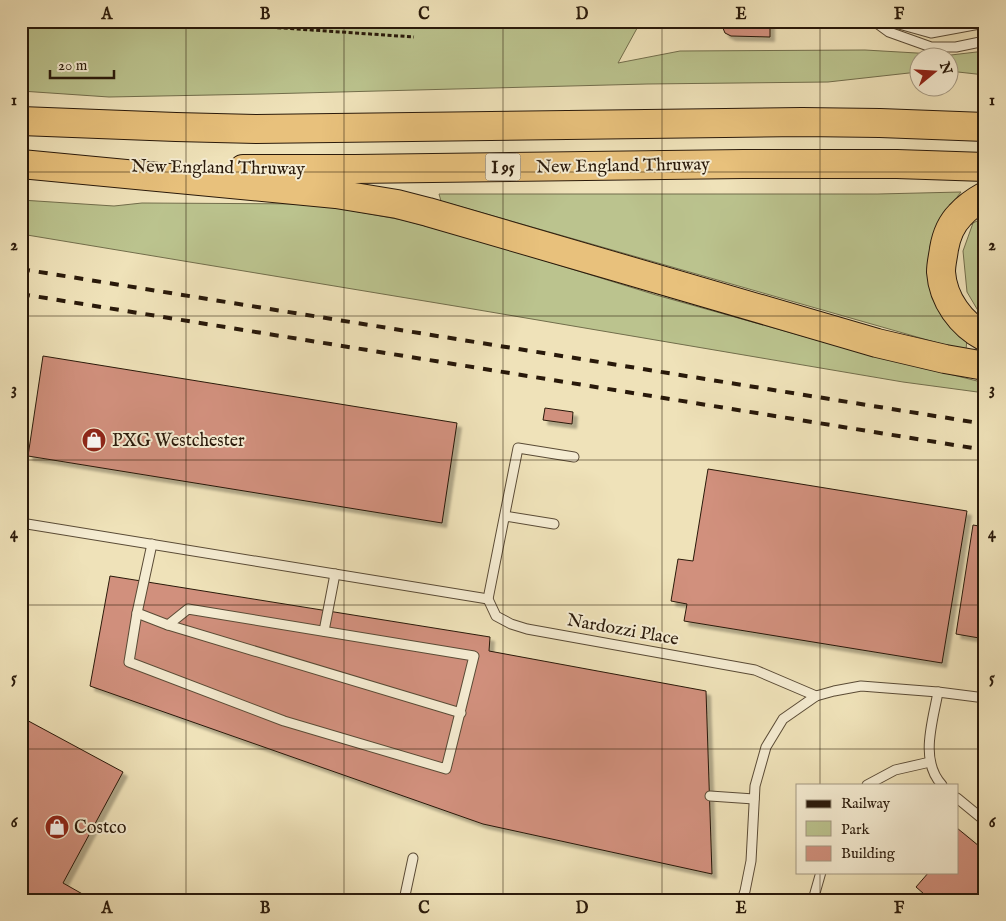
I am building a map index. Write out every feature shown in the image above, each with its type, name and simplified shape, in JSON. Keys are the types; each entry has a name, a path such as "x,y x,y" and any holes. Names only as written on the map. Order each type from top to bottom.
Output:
{"highway":[{"path":"21,121 256,129 793,122 985,127"},
{"path":"21,163 336,194 397,204 877,343 985,366"},
{"name":"New England Thruway","path":"21,163 266,170 762,164 897,164 985,167"},
{"path":"985,196 959,216 952,227 946,240 941,272 945,290 953,308 969,327 985,337"}],"lane":[{"path":"874,21 889,32 931,47 956,47 985,42"},
{"path":"888,21 931,32 985,23"},
{"path":"21,523 488,599 518,448 574,457"},
{"path":"505,516 554,524"},
{"path":"152,544 136,614 129,662 284,721 446,769 474,656 188,610 168,625"},
{"path":"324,631 335,574"},
{"name":"Nardozzi Place","path":"488,599 496,616 511,624 755,670 816,696"},
{"path":"136,614 461,713"},
{"path":"742,900 751,861 755,786 766,747 783,719 816,696 860,686 985,698"},
{"path":"938,692 930,729 930,762 936,778 941,784"},
{"path":"869,784 894,770 930,762"},
{"path":"710,796 754,799"},
{"path":"958,799 984,818"},
{"path":"404,900 413,858"},
{"path":"813,900 820,874"}],"path":[{"path":"180,21 414,37"}],"green space":[{"path":"21,21 641,21 618,63 680,51 865,50 908,52 908,73 828,82 647,84 109,97 21,91"},
{"path":"985,51 985,75 958,72 958,54"},
{"path":"961,192 943,215 967,337 966,351 441,201 439,194 878,194"},
{"path":"21,200 114,206 142,203 315,204 403,220 494,245 656,295 838,346 985,383 985,393 903,382 21,234"},
{"path":"985,217 985,316 980,314 967,292 963,251 973,223"}],"building":[{"path":"720,21 770,21 770,37 731,36 725,33"},
{"path":"43,356 457,423 442,523 28,456"},
{"path":"545,408 573,412 572,424 543,420"},
{"path":"708,469 967,511 942,663 684,621 687,604 671,601 678,559 693,561"},
{"path":"973,525 985,527 985,639 956,634"},
{"path":"110,576 490,637 489,651 706,691 712,874 483,824 90,686"},
{"name":"Costco","path":"21,717 123,772 63,883 86,896 84,900 21,900"},
{"path":"958,829 985,851 985,900 931,900 916,887 927,874 958,874"}],"railway":[{"path":"21,269 985,424"},
{"path":"21,294 985,450"}],"place":[{"name":"PXG Westchester","path":"94,440"},
{"name":"Costco","path":"57,827"}]}
